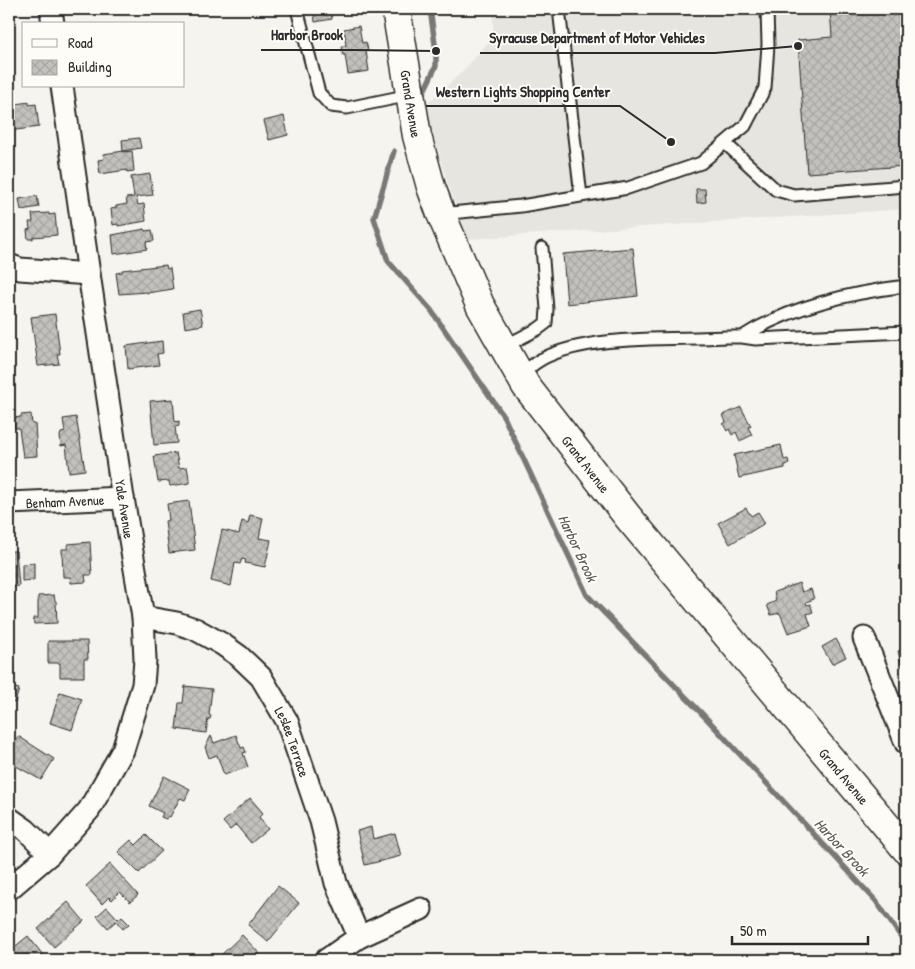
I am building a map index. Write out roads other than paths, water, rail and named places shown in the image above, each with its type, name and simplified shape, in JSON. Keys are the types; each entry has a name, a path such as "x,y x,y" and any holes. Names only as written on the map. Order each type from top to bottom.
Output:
{"street":[{"path":"51,9 53,22"},
{"name":"Grand Avenue","path":"396,9 417,136 431,187 480,306 526,386 628,517 904,842"},
{"name":"Yale Avenue","path":"9,889 50,854 89,810 123,750 143,685 145,660 143,617 123,498 62,88"},
{"path":"9,265 20,269 89,274"},
{"name":"Benham Avenue","path":"9,503 123,498"},
{"name":"Leslee Terrace","path":"143,617 177,623 195,630 222,644 261,677 286,721 321,821 336,884 359,937"},
{"path":"864,638 906,743"},
{"path":"9,818 26,830 50,854"},
{"path":"326,960 359,937 421,909"}],"lane":[{"path":"297,9 319,94 330,106 346,108 410,95"},
{"path":"559,9 581,196"},
{"path":"441,214 521,206 628,188 701,163 746,126 765,88 768,45 766,9"},
{"path":"725,143 776,190 794,195 906,186"},
{"path":"503,347 546,323 547,309 542,248"},
{"path":"742,337 775,319 816,304 874,290 906,286"},
{"path":"520,375 541,359 580,345 639,340 742,337 756,339 906,332"}],"waterway":[{"name":"Harbor Brook","path":"424,91 436,66 436,51 430,9"},
{"name":"Harbor Brook","path":"394,151 374,218 388,261 431,310 504,417 587,595 708,720 876,901 906,944"}],"place":[{"name":"Syracuse Department of Motor Vehicles","path":"798,46"},
{"name":"Harbor Brook","path":"436,51"},
{"name":"Western Lights Shopping Center","path":"671,142"}]}
